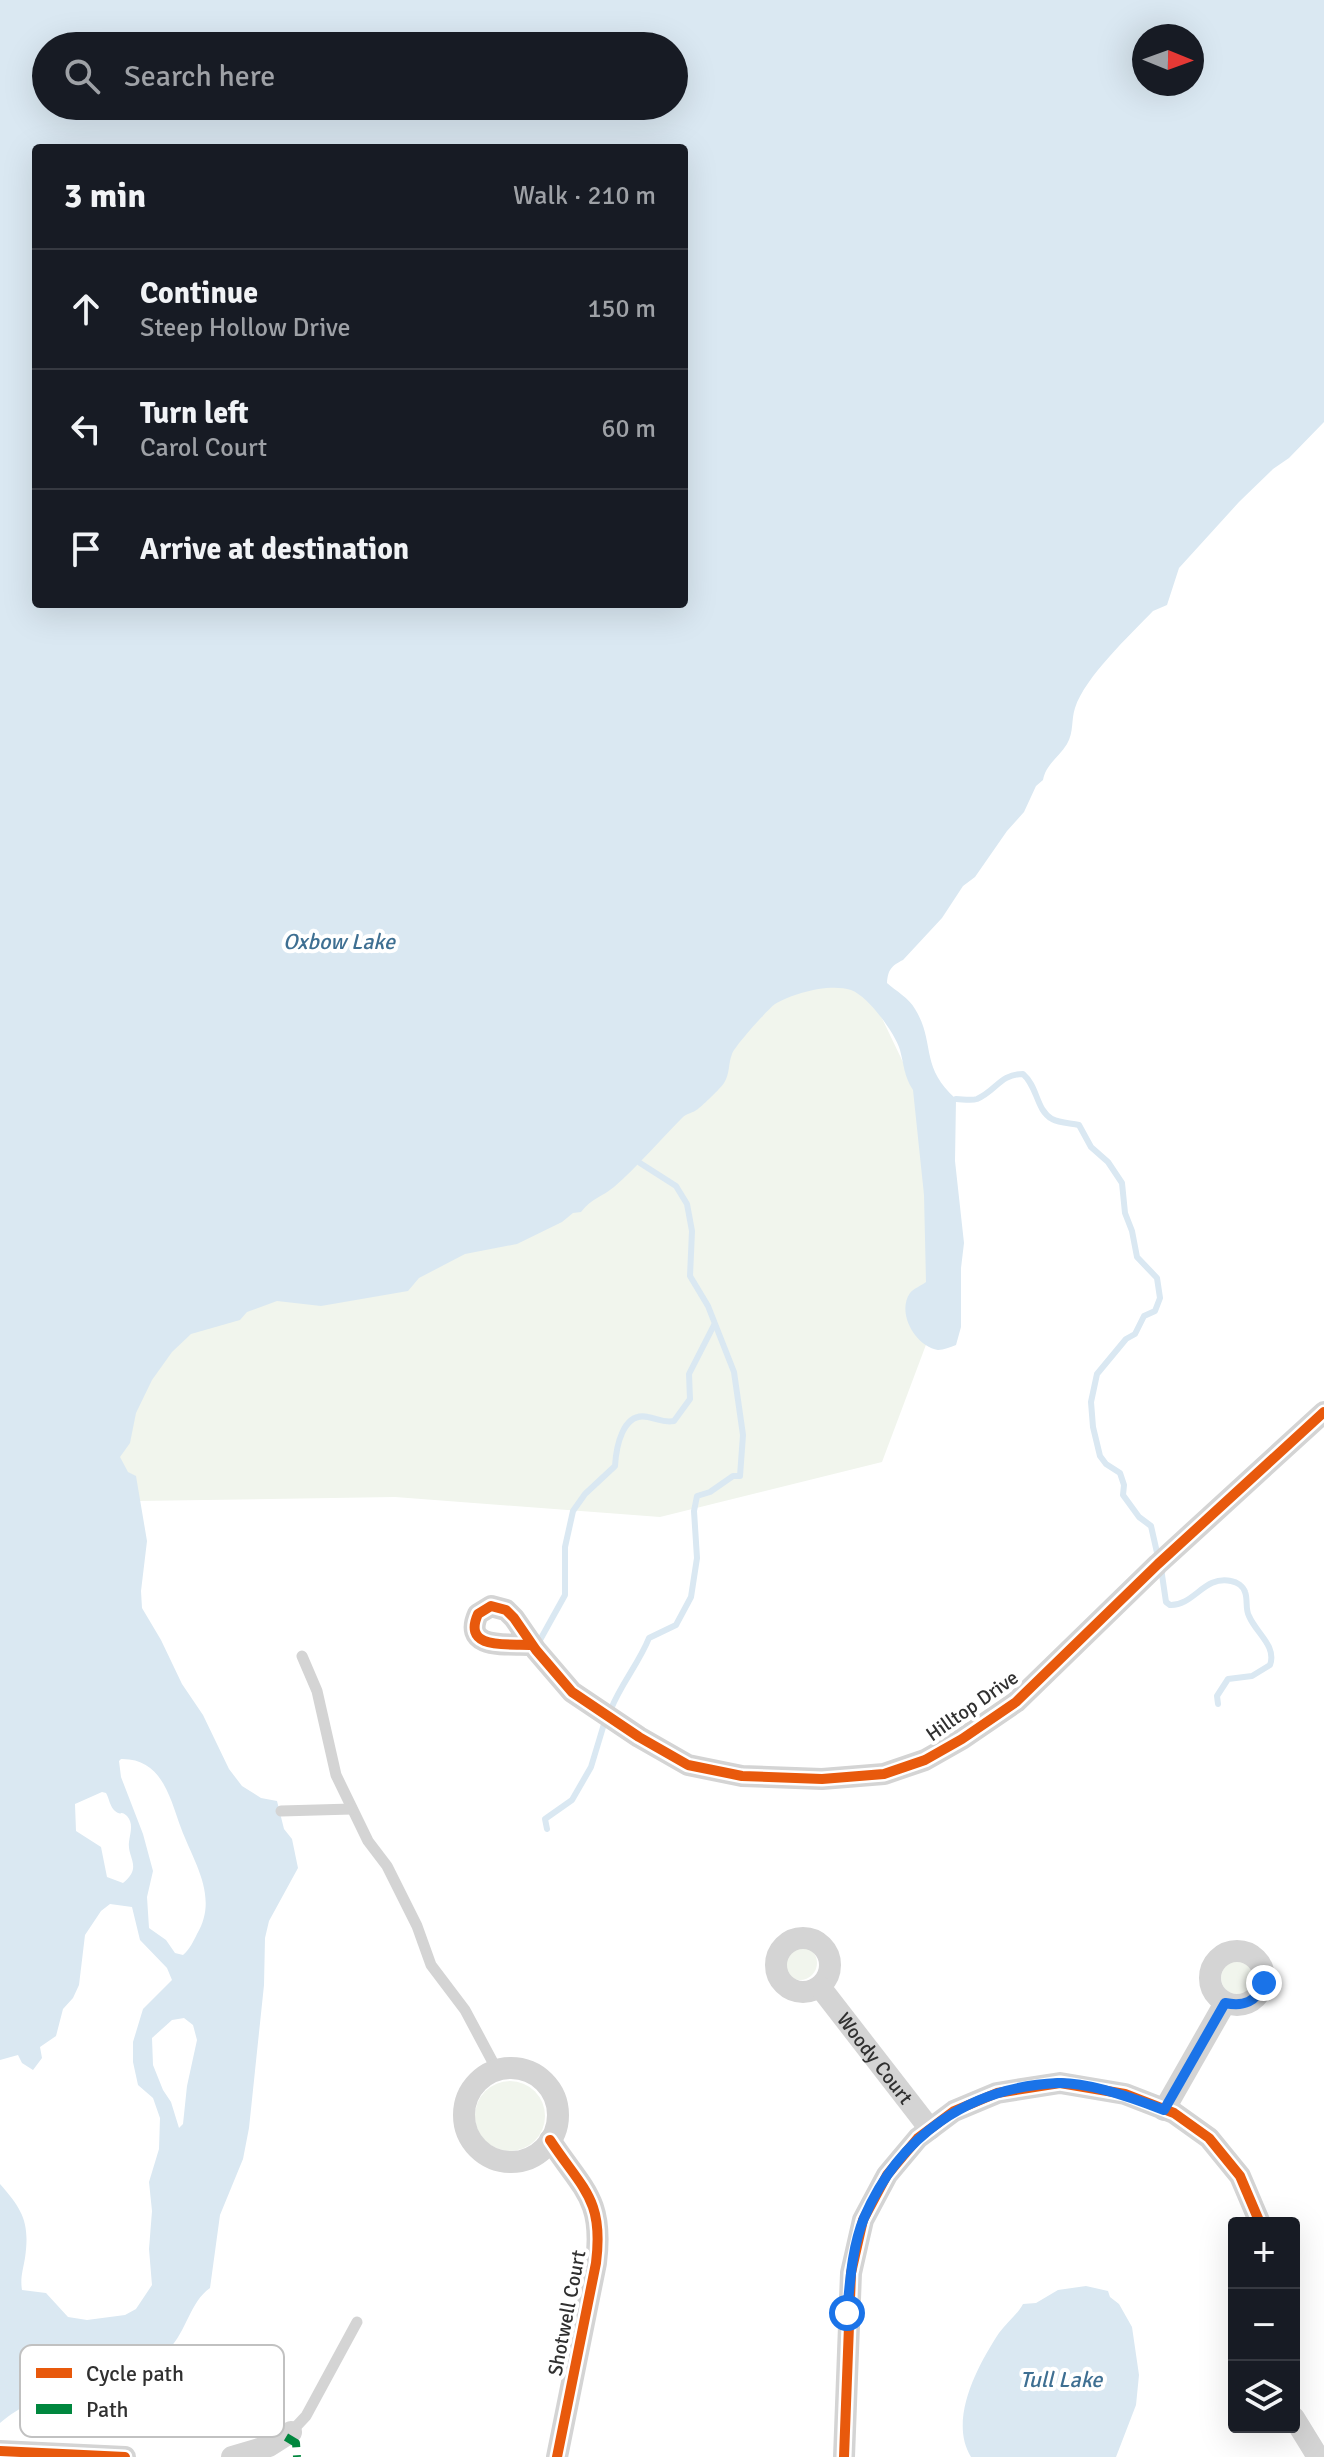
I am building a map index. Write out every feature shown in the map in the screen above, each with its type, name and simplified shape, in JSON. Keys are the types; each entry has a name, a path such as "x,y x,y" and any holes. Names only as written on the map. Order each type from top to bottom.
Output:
{"street":[{"name":"Hilltop Drive","path":"532,1645 572,1692 639,1737 688,1765 742,1776 822,1779 884,1774 925,1760 1016,1702 1158,1564 1324,1412"},
{"name":"Woody Court","path":"820,1987 930,2129"},
{"path":"1164,2110 1225,2003"},
{"path":"497,2070 525,2070 538,2076 555,2099 558,2113 556,2127 550,2140 532,2156 509,2162 493,2158 479,2149 469,2136 464,2121 465,2104 471,2089 483,2077 497,2070"},
{"path":"844,2457 851,2273 863,2220 887,2175 918,2138 954,2111 997,2093 1060,2083 1125,2094 1164,2110 1209,2138 1240,2176 1257,2217"},
{"name":"Shotwell Court","path":"550,2140 591,2198 600,2234 557,2457"},
{"path":"1300,2428 1318,2457"},
{"path":"284,2436 291,2432"},
{"path":"232,2457 269,2446 283,2437"},
{"path":"0,2451 125,2457"}],"lane":[{"path":"302,1656 317,1691 336,1775 352,1809 368,1841 387,1866 417,1926 431,1965 465,2010 497,2070"},
{"path":"281,1811 352,1809"},
{"path":"291,2432 306,2416 357,2322"}],"shaded area":[{"path":"856,964 935,1129 936,1318 882,1462 660,1517 395,1497 69,1502 121,1298"},
{"path":"800,1946 812,1951 817,1963 812,1975 800,1980 788,1975 783,1963 788,1951"},
{"path":"1238,1961 1250,1966 1255,1978 1250,1990 1238,1995 1226,1990 1221,1978 1226,1966"},
{"path":"503,2081 517,2081 539,2096 545,2116 543,2129 535,2141 517,2151 503,2151 481,2136 475,2123 475,2109 490,2087"}],"water":[{"name":"Oxbow Lake","path":"0,0 1324,0 1324,422 1239,502 1179,568 1167,605 1153,611 1098,670 1080,696 1067,744 1036,786 1024,812 975,877 963,886 942,918 903,960 893,966 888,975 887,983 915,1009 937,1076 956,1099 955,1161 964,1243 961,1327 956,1345 940,1350 930,1348 916,1336 907,1319 906,1301 910,1293 926,1282 924,1195 913,1090 900,1050 887,1025 858,994 842,988 822,988 801,993 771,1007 734,1050 726,1080 719,1089 698,1109 682,1118 614,1187 581,1212 573,1213 562,1222 517,1244 465,1254 419,1278 408,1291 321,1306 277,1301 247,1312 240,1320 191,1334 172,1352 152,1380 136,1413 130,1443 120,1457 128,1472 136,1476 147,1541 142,1608 182,1684 203,1715 229,1769 242,1786 261,1798 277,1801 284,1829 292,1839 298,1868 269,1921 265,1938 264,1985 249,2128 243,2159 220,2215 210,2288 198,2301 172,2345 20,2345 20,2410 0,2423 0,2184 19,2210 25,2226 22,2290 46,2293 68,2317 87,2320 125,2315 136,2309 152,2285 149,2182 159,2149 160,2118 153,2098 138,2085 133,2042 143,2009 172,1980 167,1968 140,1940 132,1907 110,1904 101,1911 85,1935 79,1985 63,2009 56,2036 40,2047 42,2058 33,2070 22,2063 18,2055 0,2060","holes":["121,1759 135,1760 155,1772 168,1793 198,1867 206,1907 197,1934 183,1955 175,1953 166,1940 149,1928 147,1897 153,1871 143,1834 121,1777","106,1793 113,1809 125,1814 130,1822 129,1848 133,1867 123,1883 107,1877 101,1847 76,1831 75,1804","184,2018 193,2025 197,2040 183,2124 179,2128 171,2102 153,2065 152,2038 172,2020"]},
{"name":"Tull Lake","path":"1086,2286 1108,2291 1132,2327 1139,2375 1136,2405 1116,2457 971,2457 965,2442 964,2410 975,2377 999,2333 1023,2304 1036,2303 1058,2290"}],"waterway":[{"path":"956,1099 977,1099 1003,1080 1023,1074 1047,1115 1058,1121 1079,1125 1091,1147 1108,1162 1122,1183 1125,1213 1137,1257 1157,1278 1160,1298 1155,1311 1144,1316 1135,1334 1126,1339 1097,1374 1091,1402 1093,1427 1100,1456 1120,1473 1123,1495 1139,1517 1151,1526 1158,1557"},
{"path":"611,1709 649,1638 676,1625 691,1597 697,1558 694,1511 697,1496 710,1492 733,1476 740,1476 743,1435 734,1372 708,1306 690,1276 692,1231 687,1204 676,1186 640,1163"},
{"path":"540,1640 565,1595 565,1547 573,1511 585,1494 615,1466 626,1425 639,1417 674,1421 690,1399 689,1374 714,1325"},
{"path":"1161,1568 1166,1602 1170,1605 1186,1601 1213,1582 1222,1580 1240,1585 1246,1595 1249,1616 1271,1652 1270,1665 1252,1676 1228,1679 1217,1696 1218,1704"},
{"path":"547,1829 545,1819 572,1800 591,1767 604,1724"}],"marked path":[{"path":"286,2437 296,2443 297,2457"}],"cycle path":[{"path":"532,1645 482,1640 476,1635 478,1614 491,1606 506,1610 572,1692 639,1737 688,1765 742,1776 822,1779 884,1774 925,1760 1016,1702 1158,1564 1324,1412"},
{"path":"844,2457 851,2273 863,2220 887,2175 918,2138 954,2111 997,2093 1060,2083 1125,2094 1174,2113 1209,2138 1240,2176 1257,2217"},
{"path":"550,2140 588,2196 594,2209 598,2241 557,2457"},
{"path":"0,2451 125,2457"}],"route":[{"path":"847,2313 851,2273 863,2220 887,2175 918,2138 954,2111 997,2093 1060,2083 1125,2094 1164,2110 1225,2003 1249,2003 1259,1995 1264,1983"}]}
